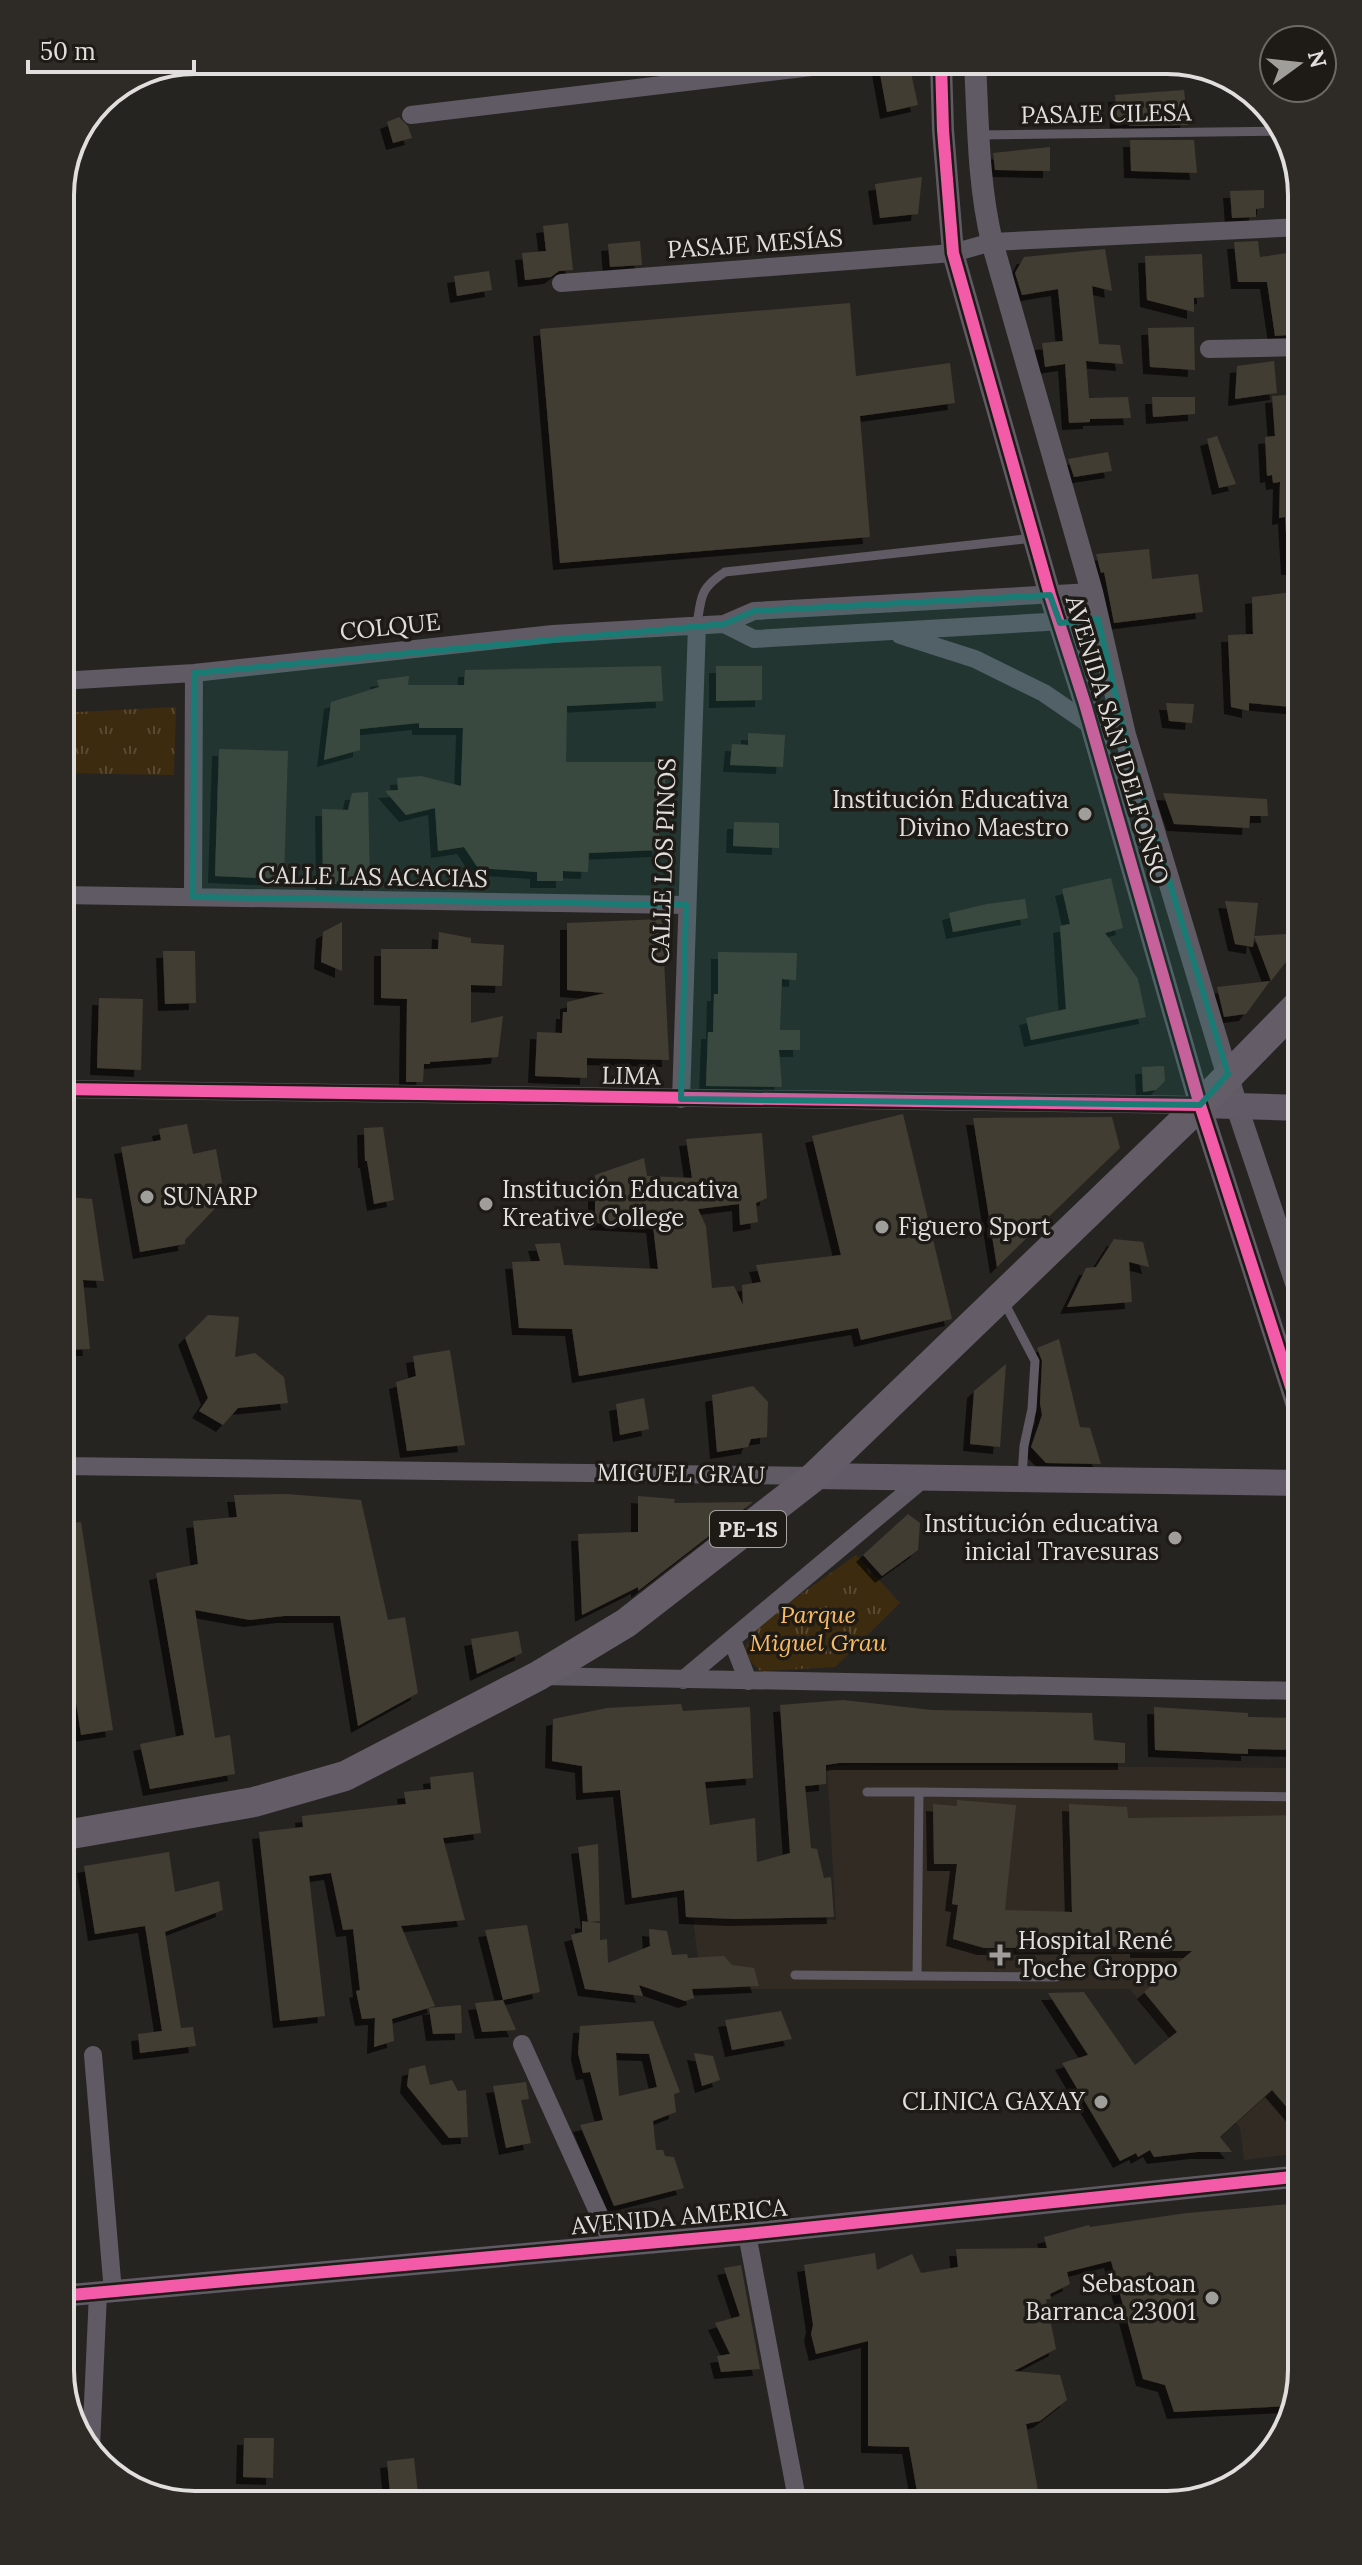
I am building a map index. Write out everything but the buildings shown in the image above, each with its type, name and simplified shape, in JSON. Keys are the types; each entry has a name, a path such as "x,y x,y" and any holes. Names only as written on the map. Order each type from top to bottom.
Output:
{"highway":[{"name":"PE-1S","path":"74,1834 254,1802 345,1776 538,1676 626,1623 815,1476 1200,1105 1288,1015"}],"main road":[{"name":"LIMA","path":"1200,1105 1288,1108"},
{"name":"MIGUEL GRAU","path":"815,1476 1288,1483"}],"street":[{"path":"411,115 753,74"},
{"name":"AVENIDA SAN IDELFONSO","path":"941,74 953,253 1200,1105 1288,1378"},
{"name":"AVENIDA SAN IDELFONSO","path":"976,74 979,135 992,242 1092,592 1125,735 1237,1107 1288,1259"},
{"name":"PASAJE MESÍAS","path":"561,283 953,253 992,242 1288,228"},
{"path":"1209,349 1288,347"},
{"name":"COLQUE","path":"74,680 194,673 553,634 724,624 754,611 1092,592"},
{"name":"COLQUE","path":"724,624 754,639 1098,619"},
{"name":"CALLE LOS PINOS","path":"681,1099 697,625"},
{"name":"COLQUE","path":"890,632 975,659 1044,693 1092,726"},
{"path":"193,897 194,673"},
{"name":"CALLE LAS ACACIAS","path":"74,895 686,905"},
{"name":"LIMA","path":"74,1089 1200,1105"},
{"name":"MIGUEL GRAU","path":"74,1466 815,1476"},
{"path":"683,1680 924,1478"},
{"path":"732,1640 748,1681"},
{"path":"538,1676 1288,1691"},
{"path":"522,2044 613,2245"},
{"path":"92,2434 106,2293 93,2055"},
{"name":"AVENIDA AMERICA","path":"74,2295 747,2234 1288,2177"},
{"path":"747,2234 795,2491"}],"lane":[{"name":"PASAJE CILESA","path":"979,135 1270,131"},
{"path":"697,625 702,592 725,572 1034,538"},
{"path":"1001,1297 1035,1361 1022,1477"},
{"path":"867,1792 1288,1797"},
{"path":"917,1975 919,1792"},
{"path":"795,1975 1056,1977"}],"highlighted area":[{"path":"1050,595 1060,623 1098,619 1125,735 1228,1074 1200,1105 681,1099 686,905 193,897 194,673 724,624 754,611"}],"shaded area":[{"name":"Hospital René Toche Groppo","path":"827,1767 1288,1768 1288,2155 1244,2160 1240,2128 1130,1989 702,1989 693,1919 836,1920"}],"green space":[{"path":"176,707 174,775 74,773 74,712"},
{"name":"Parque Miguel Grau","path":"856,1555 900,1603 835,1667 760,1671 743,1653 756,1626"}],"cycle path":[{"path":"941,74 953,253 1200,1105 1288,1378"},
{"path":"74,1089 1200,1105"},
{"path":"74,2295 747,2234 1288,2177"}],"place":[{"name":"Institución Educativa Divino Maestro","path":"1085,814"},
{"name":"SUNARP","path":"147,1197"},
{"name":"Institución Educativa Kreative College","path":"486,1204"},
{"name":"Figuero Sport","path":"882,1227"},
{"name":"Institución educativa inicial Travesuras","path":"1175,1538"},
{"name":"Hospital René Toche Groppo","path":"1000,1955"},
{"name":"CLINICA GAXAY","path":"1101,2102"},
{"name":"Sebastoan Barranca 23001","path":"1212,2298"}]}
